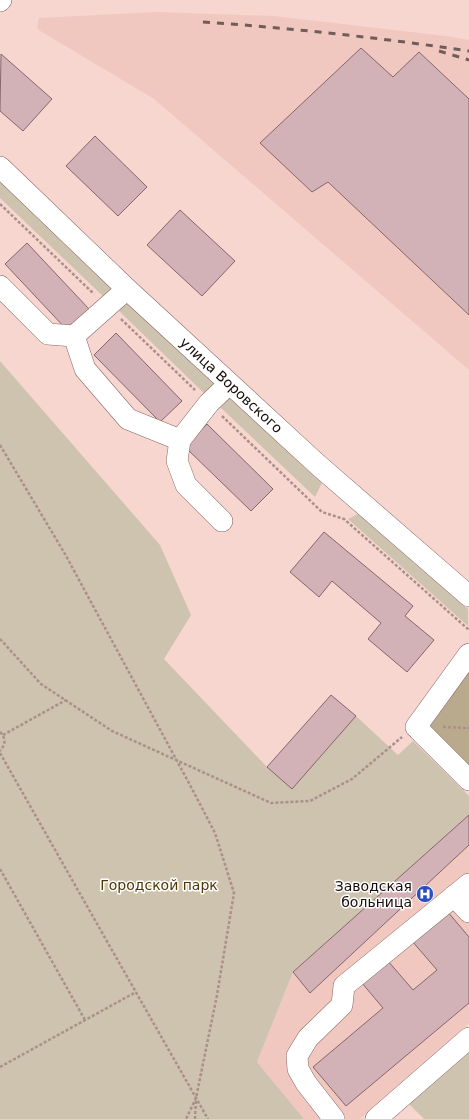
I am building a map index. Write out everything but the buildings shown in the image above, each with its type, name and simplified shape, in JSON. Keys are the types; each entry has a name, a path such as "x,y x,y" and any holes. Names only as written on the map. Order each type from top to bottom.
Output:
{"street":[{"name":"улица Воровского","path":"0,167 127,289 229,384 317,464 469,596"},
{"path":"0,286 48,334 74,336 127,289"},
{"path":"74,336 85,369 128,419 180,440"},
{"path":"222,521 186,485 177,461 180,440 209,404 229,384"},
{"path":"469,654 417,729 469,780"},
{"path":"334,1119 306,1083 298,1069 297,1056 308,1038 342,1004 344,986 462,890 469,912"},
{"path":"376,1119 469,1038"}],"path":[{"path":"0,204 322,512 344,520 469,630"},
{"path":"0,445 65,554 215,833 234,893 217,996 196,1098 195,1119"},
{"path":"0,639 41,684 112,731 271,803 310,801 352,779 389,747"},
{"path":"3,735 66,700"},
{"path":"0,732 5,741 0,752 208,1119"},
{"path":"0,869 84,1020"},
{"path":"0,1068 136,992"},
{"path":"186,1119 196,1098"}],"shaded area":[{"path":"156,12 274,16 469,40 469,370 154,99 37,29 39,18"},
{"path":"469,671 469,765 429,727"},
{"name":"Заводская больница","path":"469,815 469,1023 360,1119 304,1119 257,1062 293,972"}],"green space":[{"path":"0,182 114,290 105,298 0,198"},
{"path":"126,301 216,386 207,396 117,309"},
{"name":"Городской парк","path":"0,361 160,545 191,615 164,659 267,767 356,716 398,755 413,741 469,796 469,815 293,972 257,1062 304,1119 0,1119"},
{"path":"228,397 322,483 315,497 219,406"},
{"path":"358,514 468,609 468,626 348,519"},
{"path":"469,1048 469,1119 424,1119 408,1103"}],"railway":[{"path":"203,22 336,34 469,51"},
{"path":"439,51 469,60"}],"place":[{"name":"Заводская больница","path":"425,894"}]}
